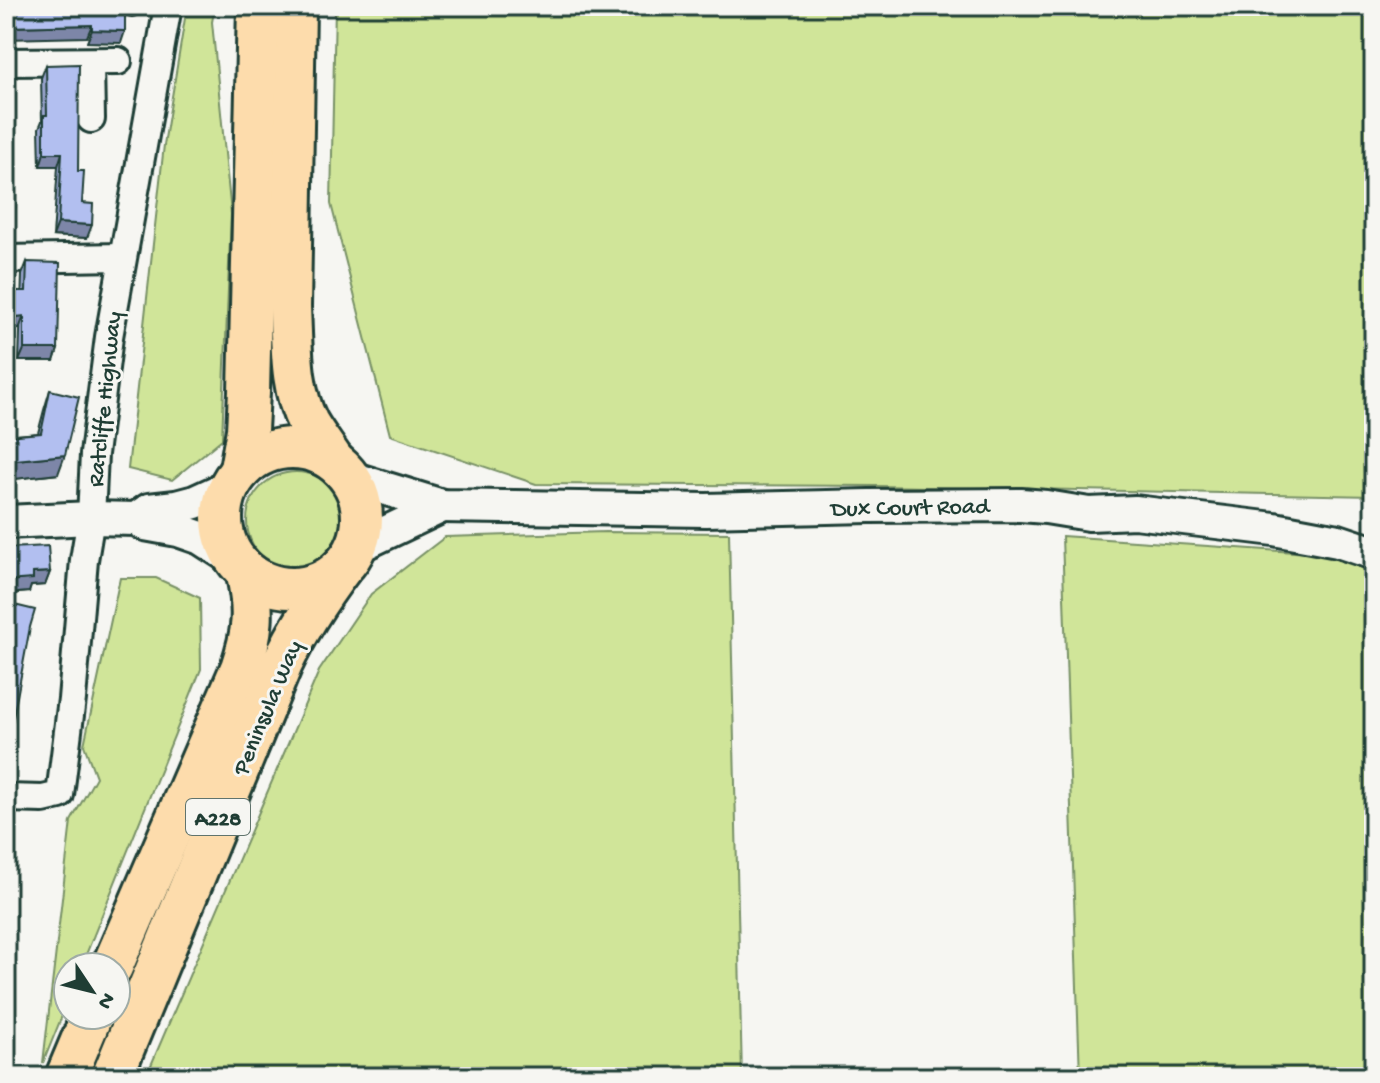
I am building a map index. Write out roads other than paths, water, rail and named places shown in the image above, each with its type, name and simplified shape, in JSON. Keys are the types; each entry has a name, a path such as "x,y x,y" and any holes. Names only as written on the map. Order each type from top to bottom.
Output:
{"main road":[{"path":"258,6 247,430 235,477 223,503 222,519 225,540 241,567 269,585 290,589 312,587 350,556 363,526 362,505 342,469 308,422 296,390 290,307 295,6"},
{"path":"235,477 252,460 272,450 294,447 311,450 342,469"},
{"name":"Peninsula Way","path":"112,1077 282,664 316,601 350,556"},
{"name":"Peninsula Way","path":"119,951 249,643 253,624 241,567"},
{"path":"66,1077 85,1031"}],"street":[{"name":"Ratcliffe Highway","path":"6,798 43,799 60,795 91,518 92,472 115,296 168,6"},
{"path":"6,62 118,61"},
{"path":"90,62 91,119"},
{"path":"6,259 122,257"},
{"name":"Dux Court Road","path":"342,469 442,506 706,510 1033,506 1089,514 1135,512 1274,529 1338,541 1374,553"},
{"path":"136,519 149,510 187,505 235,477"},
{"name":"Dux Court Road","path":"350,556 442,506"},
{"path":"6,522 136,519 204,539 241,567"}]}
